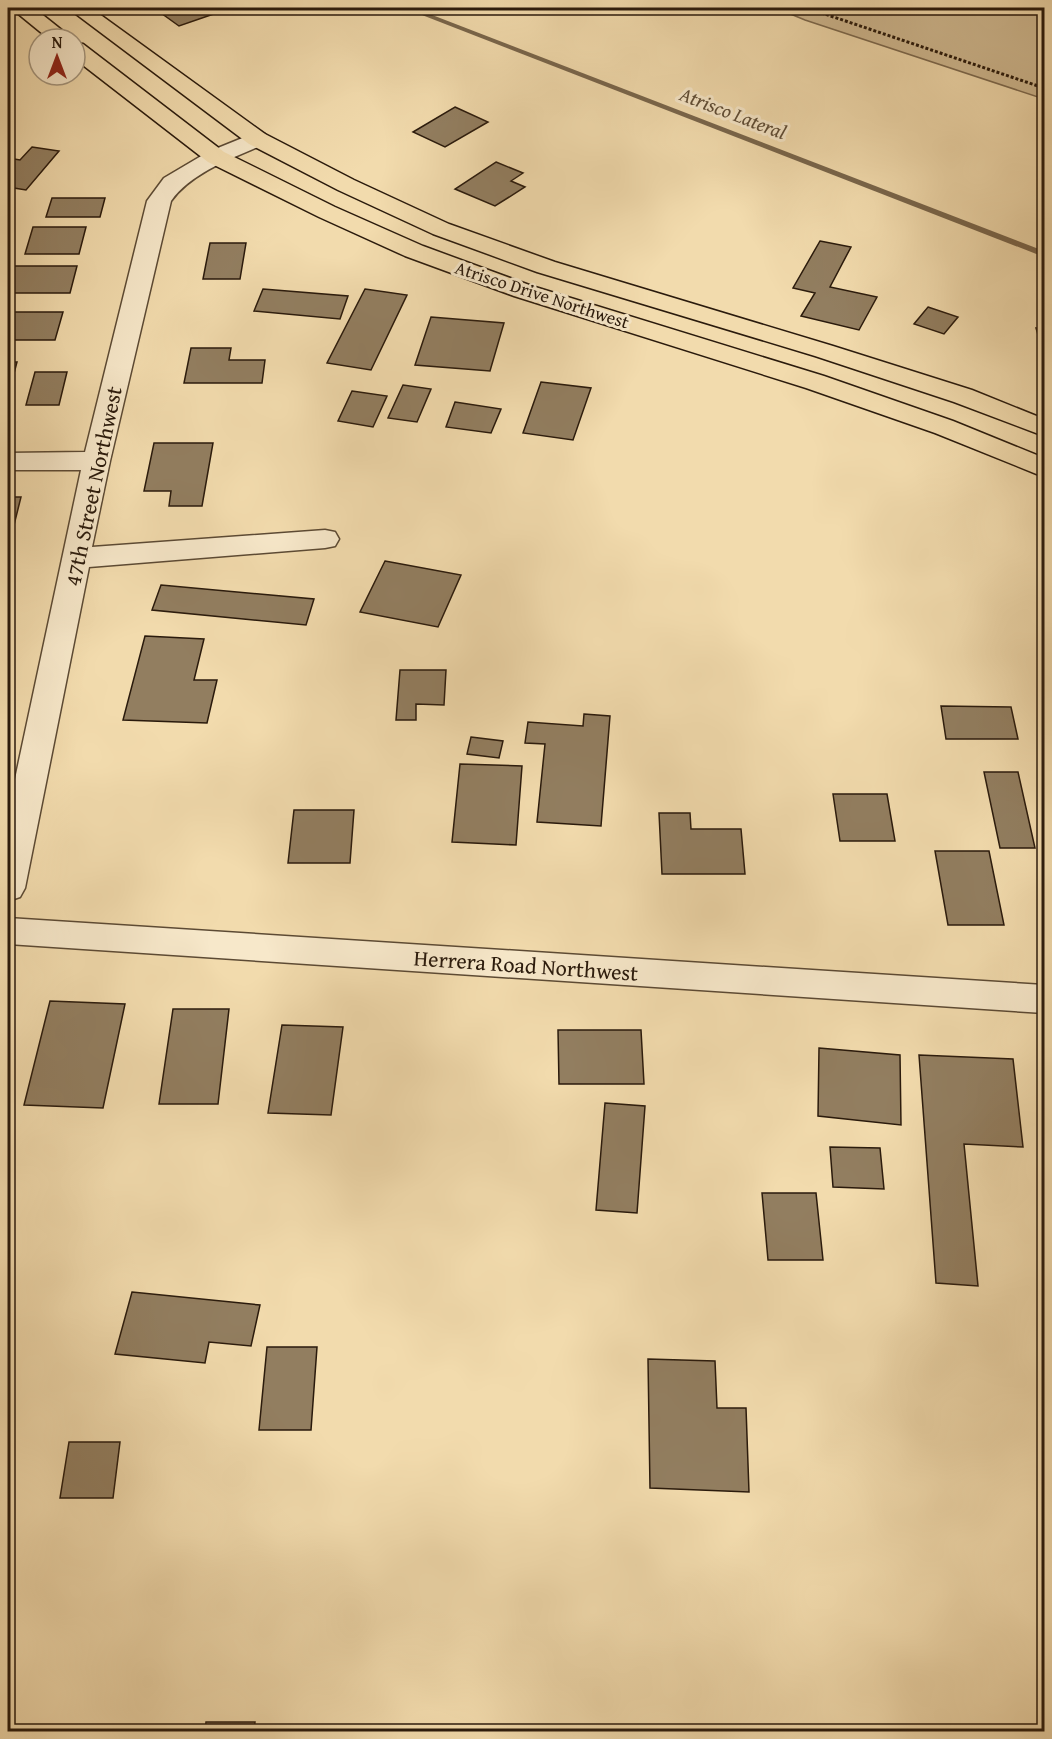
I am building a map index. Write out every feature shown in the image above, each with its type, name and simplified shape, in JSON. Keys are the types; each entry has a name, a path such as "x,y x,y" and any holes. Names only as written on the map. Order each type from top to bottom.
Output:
{"main road":[{"path":"21,8 46,27"},
{"name":"Atrisco Drive Northwest","path":"78,8 257,139 346,185 441,229 546,267 834,354 963,396 1044,428"},
{"name":"Atrisco Drive Northwest","path":"87,58 216,157 327,212 414,251 523,291 814,382 944,427 1044,468"}],"street":[{"name":"47th Street Northwest","path":"8,888 96,461 159,201 172,183 216,157 257,139"},
{"path":"8,460 96,461"},
{"path":"76,558 325,539"},
{"name":"Herrera Road Northwest","path":"8,931 1044,999"}],"path":[{"path":"807,8 1044,88"}],"shaded area":[{"path":"776,8 1044,8 1044,99 805,20"}],"building":[{"path":"154,8 226,8 228,9 179,26"},
{"path":"455,107 488,122 445,147 413,132"},
{"path":"32,147 59,151 26,190 8,187 8,158 20,160"},
{"path":"496,162 523,173 511,181 525,187 495,206 455,189"},
{"path":"52,198 105,198 100,217 46,217"},
{"path":"33,227 86,227 79,254 25,254"},
{"path":"820,241 851,247 830,287 877,297 859,330 801,316 815,293 793,288"},
{"path":"210,243 246,243 240,279 203,279"},
{"path":"8,266 77,266 70,293 8,293"},
{"path":"263,289 348,296 340,319 254,311"},
{"path":"365,289 407,295 371,370 327,363"},
{"path":"928,307 958,317 944,334 914,324"},
{"path":"8,312 63,312 55,340 8,340"},
{"path":"431,317 504,323 490,371 415,365"},
{"path":"1036,328 1044,328 1044,355"},
{"path":"191,348 231,348 229,360 265,360 262,383 184,383"},
{"path":"8,362 17,362 8,396"},
{"path":"35,372 67,372 59,405 26,405"},
{"path":"541,382 591,388 573,440 523,433"},
{"path":"403,385 431,389 417,422 388,418"},
{"path":"352,391 387,396 373,427 338,421"},
{"path":"455,402 501,409 491,433 446,427"},
{"path":"154,443 213,443 202,506 169,506 171,491 144,491"},
{"path":"8,497 21,497 13,529 8,529"},
{"path":"385,561 461,575 438,627 360,612"},
{"path":"161,585 314,599 306,625 152,610"},
{"path":"145,636 204,639 194,680 217,680 207,723 123,720"},
{"path":"400,670 446,670 444,705 416,704 416,720 396,720"},
{"path":"941,706 1011,707 1018,739 946,739"},
{"path":"584,714 610,716 601,826 537,822 545,744 525,743 528,722 583,726"},
{"path":"471,737 503,741 499,758 467,754"},
{"path":"460,764 522,766 516,845 452,842"},
{"path":"984,772 1018,772 1035,848 1000,848"},
{"path":"833,794 887,794 895,841 840,841"},
{"path":"294,810 354,810 350,863 288,863"},
{"path":"659,813 690,813 691,829 741,829 745,874 662,874"},
{"path":"935,851 989,851 1004,925 948,925"},
{"path":"50,1001 125,1004 103,1108 24,1105"},
{"path":"173,1009 229,1009 218,1104 159,1104"},
{"path":"282,1025 343,1027 331,1115 268,1113"},
{"path":"558,1030 641,1030 644,1084 559,1084"},
{"path":"819,1048 900,1055 901,1125 818,1116"},
{"path":"919,1055 1013,1059 1023,1147 964,1144 978,1286 936,1283"},
{"path":"605,1103 645,1106 637,1213 596,1210"},
{"path":"830,1147 880,1148 884,1189 833,1187"},
{"path":"762,1193 816,1193 823,1260 768,1260"},
{"path":"132,1292 260,1305 251,1346 209,1342 205,1363 115,1354"},
{"path":"267,1347 317,1347 311,1430 259,1430"},
{"path":"648,1359 715,1361 717,1408 746,1408 749,1492 650,1488"},
{"path":"69,1442 120,1442 113,1498 60,1498"},
{"path":"206,1722 255,1722 254,1732 205,1732"}],"waterway":[{"name":"Atrisco Lateral","path":"408,8 1044,254"}]}
